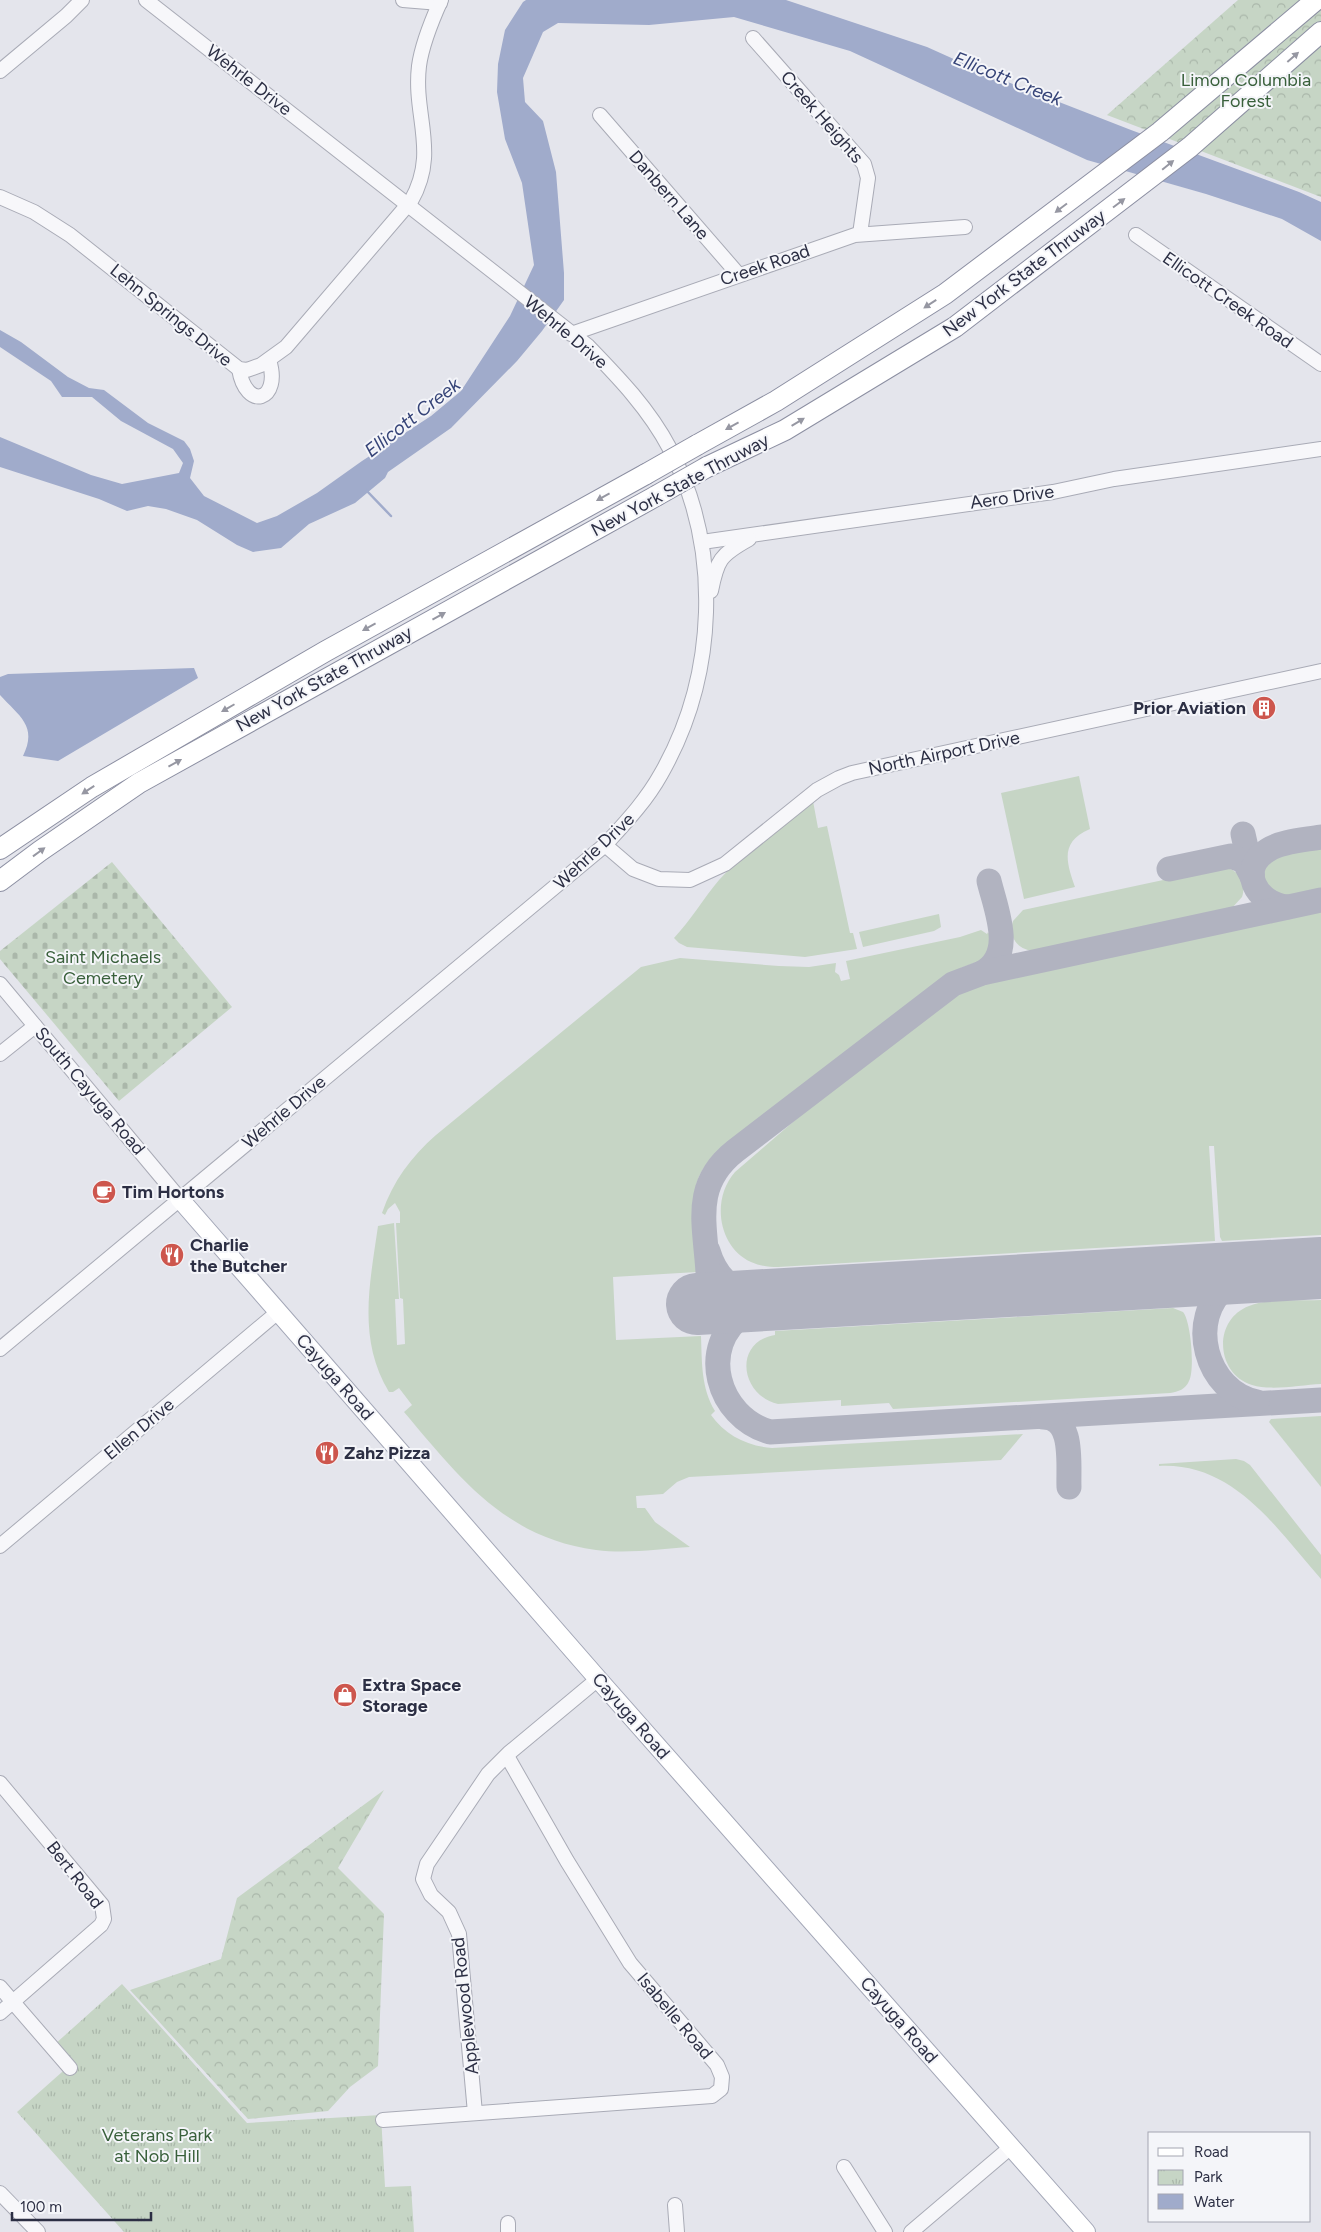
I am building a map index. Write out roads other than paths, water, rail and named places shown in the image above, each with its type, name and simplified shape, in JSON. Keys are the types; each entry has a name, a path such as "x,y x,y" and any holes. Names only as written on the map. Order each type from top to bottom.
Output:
{"highway":[{"name":"New York State Thruway","path":"0,849 92,788 317,656 776,402 945,294 1160,132 1316,0"},
{"name":"New York State Thruway","path":"0,881 40,850 140,783 707,467 785,430 955,327 1190,147 1321,32"}],"main road":[{"name":"Cayuga Road","path":"179,1198 598,1679 1086,2232"}],"street":[{"path":"0,71 66,16 82,0"},
{"path":"403,0 440,2"},
{"name":"Wehrle Drive","path":"0,1349 605,845 640,807 662,773 685,723 700,666 706,614 702,542 698,522 685,482 670,448 635,395 588,346 148,1"},
{"name":"Lehn Springs Drive","path":"0,197 34,212 70,235 239,369 247,370 269,360 286,347 408,205 417,190 425,158 419,91 419,65 440,2"},
{"name":"Creek Heights","path":"754,38 864,164 868,178 860,234"},
{"name":"Danbern Lane","path":"600,115 738,274"},
{"name":"Creek Road","path":"571,334 738,274 860,234 965,227"},
{"name":"Ellicott Creek Road","path":"1136,236 1321,364"},
{"path":"239,369 245,390 253,396 263,395 268,392 273,384 269,360"},
{"name":"Aero Drive","path":"702,542 1053,492 1201,464 1321,448"},
{"path":"706,614 716,568 723,556 731,549 754,536"},
{"name":"North Airport Drive","path":"605,845 633,869 659,879 690,880 726,864 817,790 852,773 1321,671"},
{"name":"South Cayuga Road","path":"0,984 179,1198"},
{"path":"0,1054 35,1026"},
{"name":"Ellen Drive","path":"0,1546 278,1312"},
{"name":"Applewood Road","path":"475,2113 458,1934 448,1912 431,1895 423,1879 428,1864 483,1782 507,1756 598,1679"},
{"name":"Isabelle Road","path":"384,2120 712,2096 721,2089 723,2083 717,2065 630,1963 567,1861 507,1756"},
{"name":"Bert Road","path":"0,1783 102,1905 104,1912 101,1925 13,2002"},
{"path":"0,1987 70,2068"},
{"path":"0,2013 13,2002"},
{"path":"911,2232 1011,2147"},
{"path":"844,2167 886,2232"},
{"path":"0,2193 38,2232"},
{"path":"675,2205 677,2232"}],"water":[{"path":"526,0 786,0 927,47 987,74 1299,192 1321,202 1321,241 1282,219 1206,194 1087,160 850,51 734,17 649,25 558,23 543,32 523,78 525,102 543,121 556,172 564,273 564,300 517,361 451,428 388,472 385,478 355,503 309,524 281,548 253,552 237,545 197,520 166,509 148,506 127,511 99,499 0,467 0,437 91,475 122,484 179,473 183,463 173,449 121,421 92,397 62,397 51,381 0,347 0,330 21,342 68,377 89,388 104,390 148,423 184,441 190,449 194,461 190,478 204,496 257,523 277,516 317,493 431,416 461,391 510,316 534,265 522,183 505,139 497,92 498,64 505,30"},
{"path":"194,668 198,678 58,761 23,756 27,746 27,729 20,716 0,695 0,677 8,674"}],"waterway":[{"path":"366,490 391,516"}],"place":[{"name":"Prior Aviation","path":"1264,708"},
{"name":"Tim Hortons","path":"104,1192"},
{"name":"Charlie the Butcher","path":"172,1255"},
{"name":"Zahz Pizza","path":"327,1453"},
{"name":"Extra Space Storage","path":"345,1695"}],"water label":[{"name":"Ellicott Creek","path":"1008,78"},
{"name":"Ellicott Creek","path":"412,417"}],"park label":[{"name":"Limon Columbia Forest","path":"1246,90"},
{"name":"Saint Michaels Cemetery","path":"103,968"},
{"name":"Veterans Park at Nob Hill","path":"157,2145"}]}
